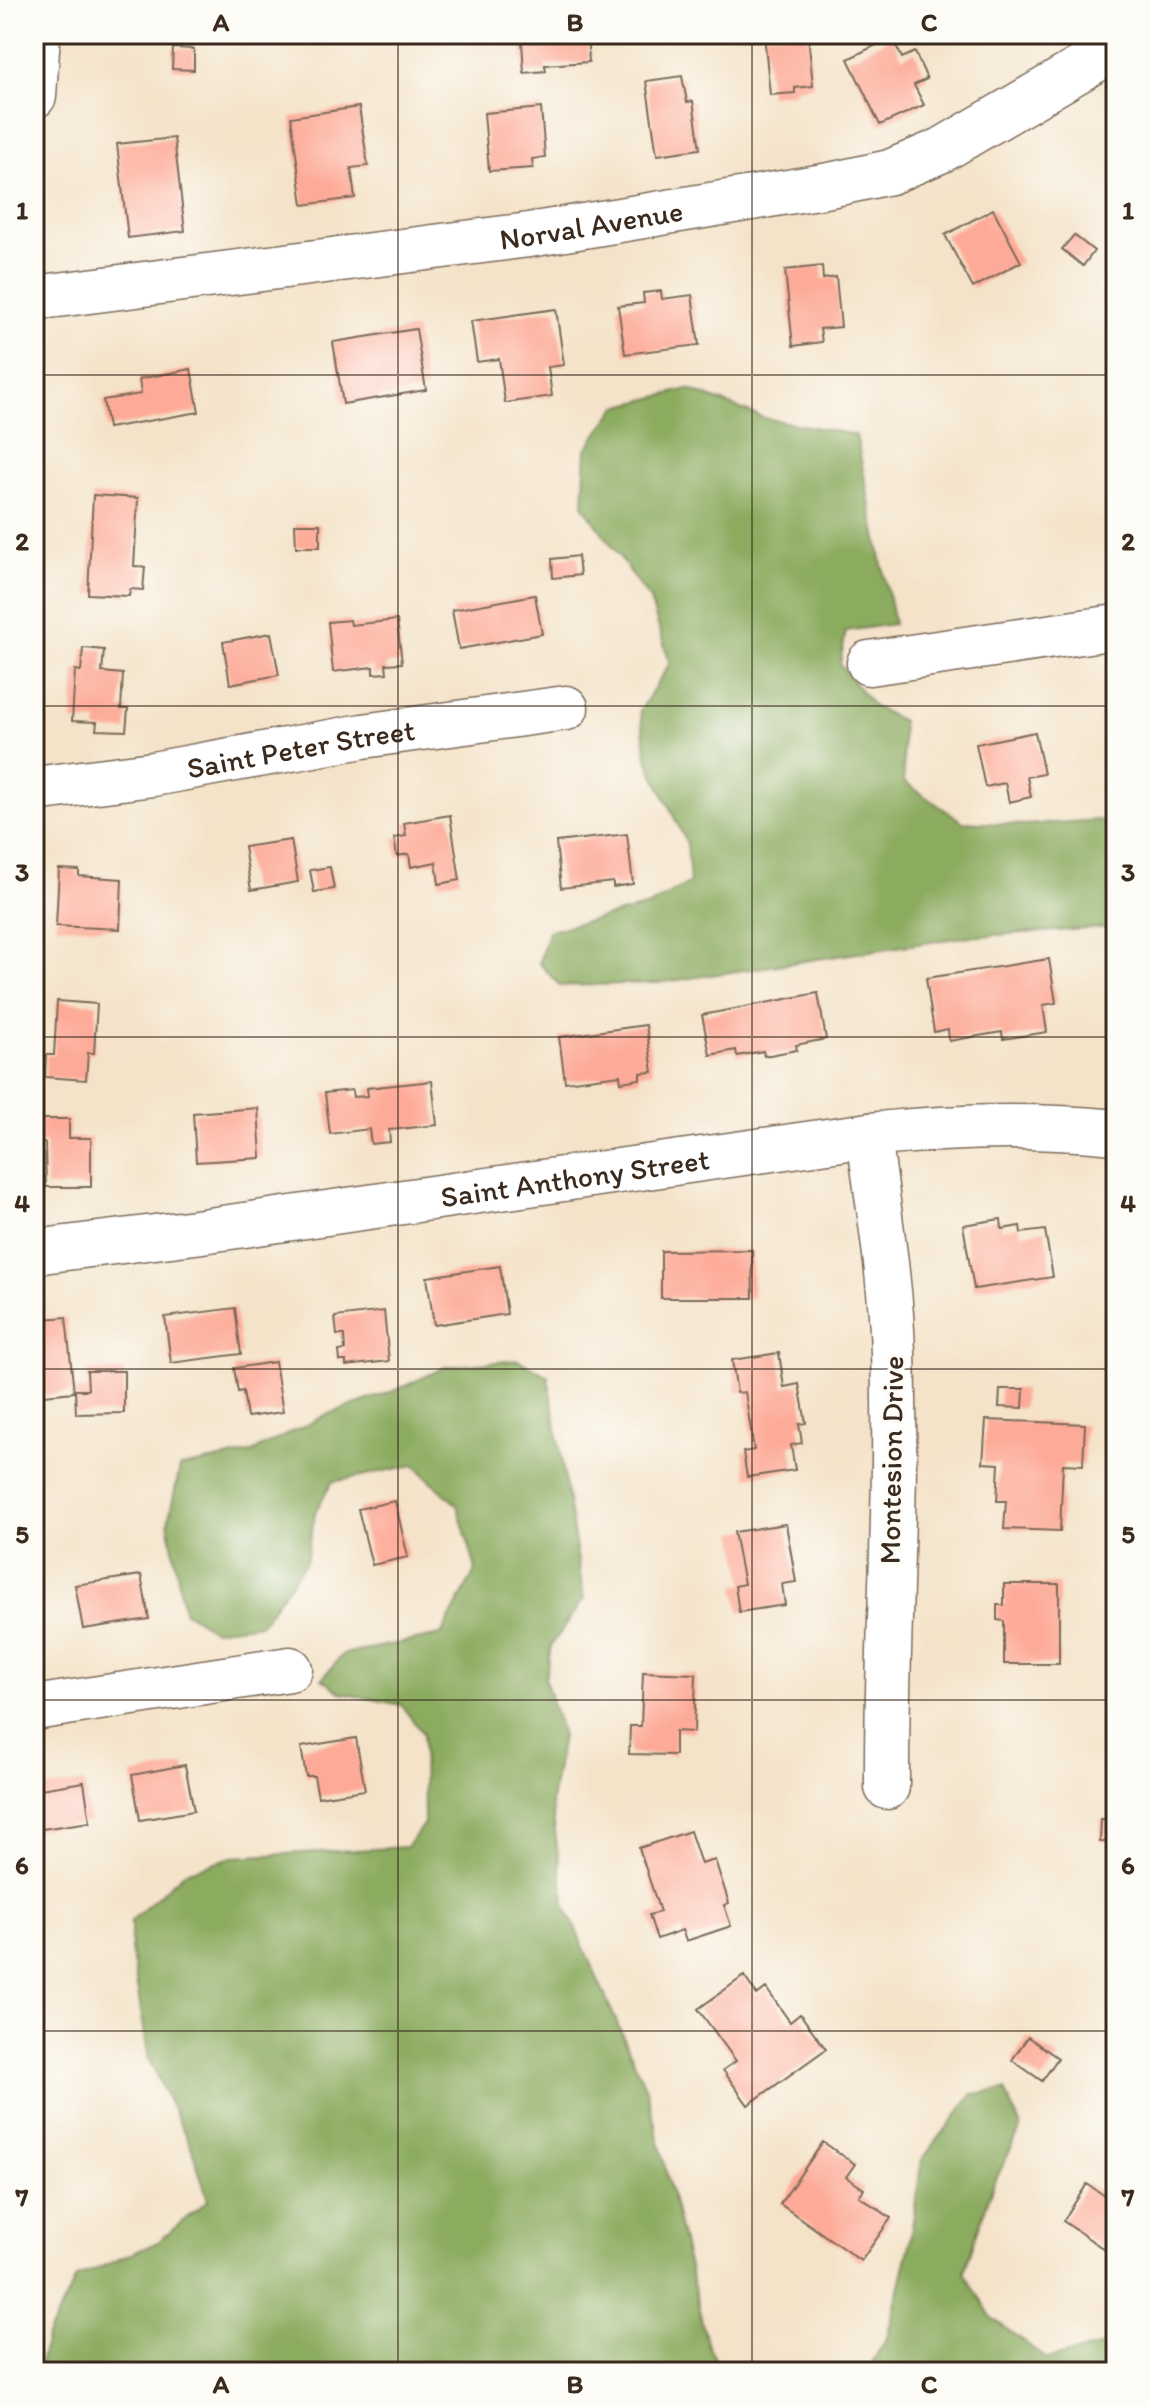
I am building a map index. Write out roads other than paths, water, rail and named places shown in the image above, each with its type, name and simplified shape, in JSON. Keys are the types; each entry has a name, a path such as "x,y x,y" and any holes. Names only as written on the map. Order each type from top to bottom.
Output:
{"street":[{"path":"34,96 38,34"},
{"name":"Norval Avenue","path":"34,298 529,235 830,185 890,172 942,150 1116,48"},
{"path":"869,663 1116,627"},
{"name":"Saint Peter Street","path":"34,789 153,774 363,736 566,708"},
{"name":"Saint Anthony Street","path":"34,1252 195,1232 869,1135 927,1129 1021,1126 1116,1132"},
{"name":"Montesion Drive","path":"869,1135 889,1296 895,1415 887,1787"},
{"path":"34,1708 290,1669"}]}
